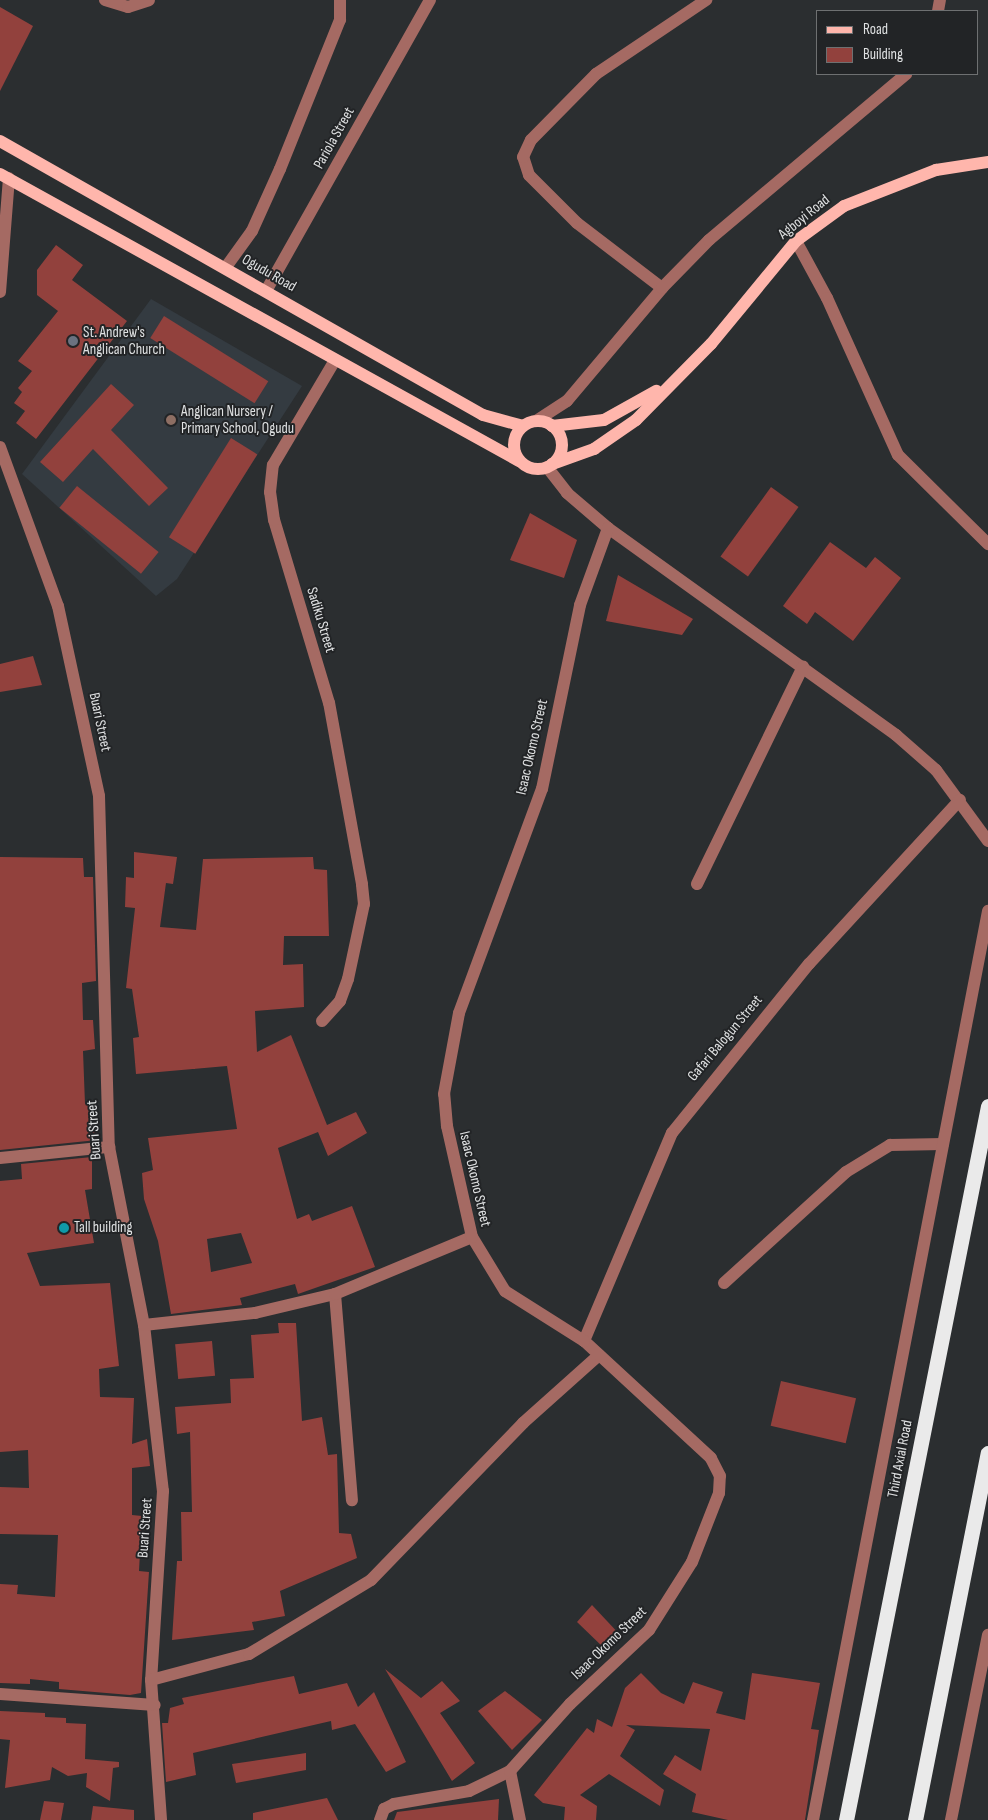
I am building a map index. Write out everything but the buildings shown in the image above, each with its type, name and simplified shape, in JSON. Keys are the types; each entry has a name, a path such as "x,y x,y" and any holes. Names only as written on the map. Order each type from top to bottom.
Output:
{"highway":[{"name":"Third Axial Road","path":"846,1820 988,1106"},
{"path":"915,1820 988,1453"}],"main road":[{"name":"Ogudu Road","path":"0,142 226,267 483,415 523,426"},
{"name":"Agboyi Road","path":"686,369 796,241 844,206 894,182 936,170 988,162"},
{"path":"4,176 533,469 550,466 616,436 686,369"},
{"path":"519,461 514,440 523,426 536,421 552,426 604,420 645,399 686,369"},
{"path":"550,466 562,448 552,426"}],"street":[{"path":"105,0 138,7 149,0"},
{"path":"226,267 252,231 280,169 340,20 340,0"},
{"name":"Pariola Street","path":"266,291 430,0"},
{"path":"662,288 577,223 529,175 523,157 531,140 596,74 706,0"},
{"path":"536,421 567,401 662,288 710,240 905,75"},
{"path":"0,292 4,176"},
{"path":"796,241 827,298 898,455 988,544"},
{"name":"Sadiku Street","path":"322,1021 340,1001 364,904 329,703 274,520 270,492 273,465 335,360"},
{"name":"Buari Street","path":"0,446 58,606 99,796 109,1147 144,1325 163,1491 151,1680 155,1704 161,1820"},
{"path":"550,466 567,493 608,528 896,735 960,800 988,841"},
{"name":"Isaac Okomo Street","path":"380,1820 384,1808 394,1804 469,1791 510,1771 570,1704 649,1630 692,1562 719,1493 720,1476 711,1458 584,1341 505,1291 472,1237 447,1126 444,1094 448,1057 485,933 542,789 580,605 608,528"},
{"path":"697,884 803,667"},
{"name":"Gafari Balogun Street","path":"584,1341 672,1133 809,964 960,800"},
{"path":"813,1820 988,911"},
{"path":"724,1283 846,1172 890,1145 943,1144"},
{"path":"0,1158 109,1147"},
{"path":"144,1325 255,1313 335,1294 410,1267 472,1237"},
{"path":"335,1294 352,1500"},
{"path":"151,1680 249,1654 371,1580 523,1423 599,1355"},
{"path":"951,1820 988,1634"},
{"path":"0,1694 155,1704"},
{"path":"510,1771 520,1820"}],"shaded area":[{"name":"Anglican Nursery / Primary School, Ogudu","path":"151,299 302,386 177,579 156,596 22,474"}],"place":[{"name":"St. Andrew's Anglican Church","path":"73,341"},
{"name":"Anglican Nursery / Primary School, Ogudu","path":"171,420"},
{"name":"Tall building","path":"64,1228"}]}
